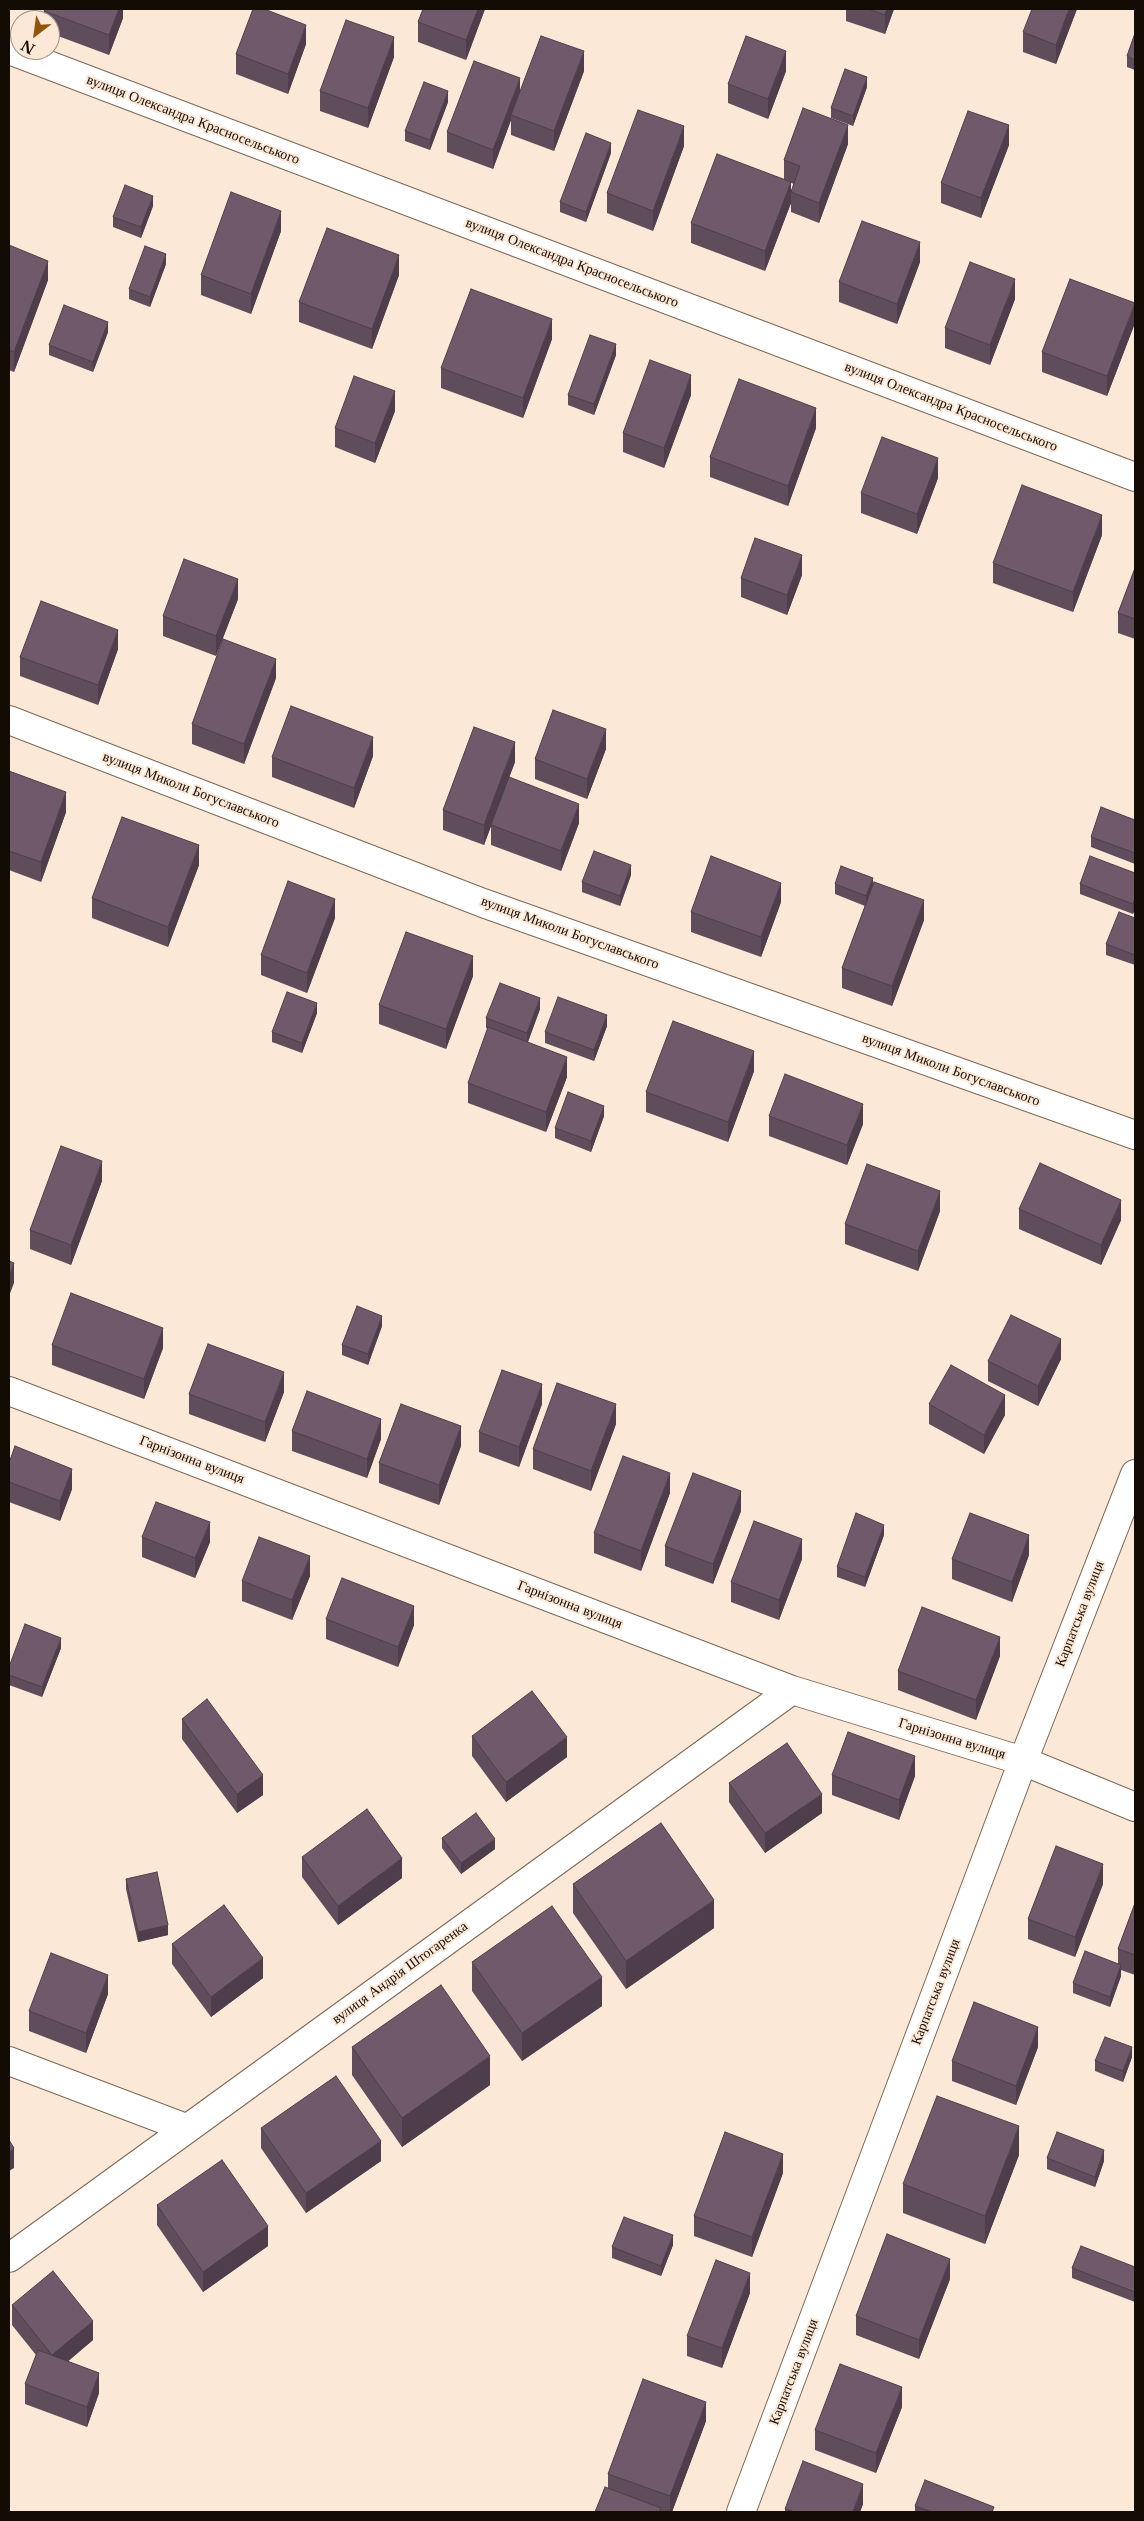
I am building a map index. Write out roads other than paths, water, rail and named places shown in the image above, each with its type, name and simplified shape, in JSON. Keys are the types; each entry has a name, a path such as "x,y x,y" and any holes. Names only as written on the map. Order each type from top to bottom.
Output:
{"street":[{"name":"вулиця Олександра Красносельського","path":"9,50 1135,477"},
{"name":"вулиця Миколи Богуславського","path":"9,720 483,903 1135,1135"},
{"name":"Гарнізонна вулиця","path":"9,1391 792,1690 1023,1761 1135,1807"},
{"name":"Карпатська вулиця","path":"741,2512 1023,1761 1135,1474"},
{"name":"вулиця Андрія Штогаренка","path":"9,2258 792,1690"},
{"path":"9,2061 186,2128"}]}
